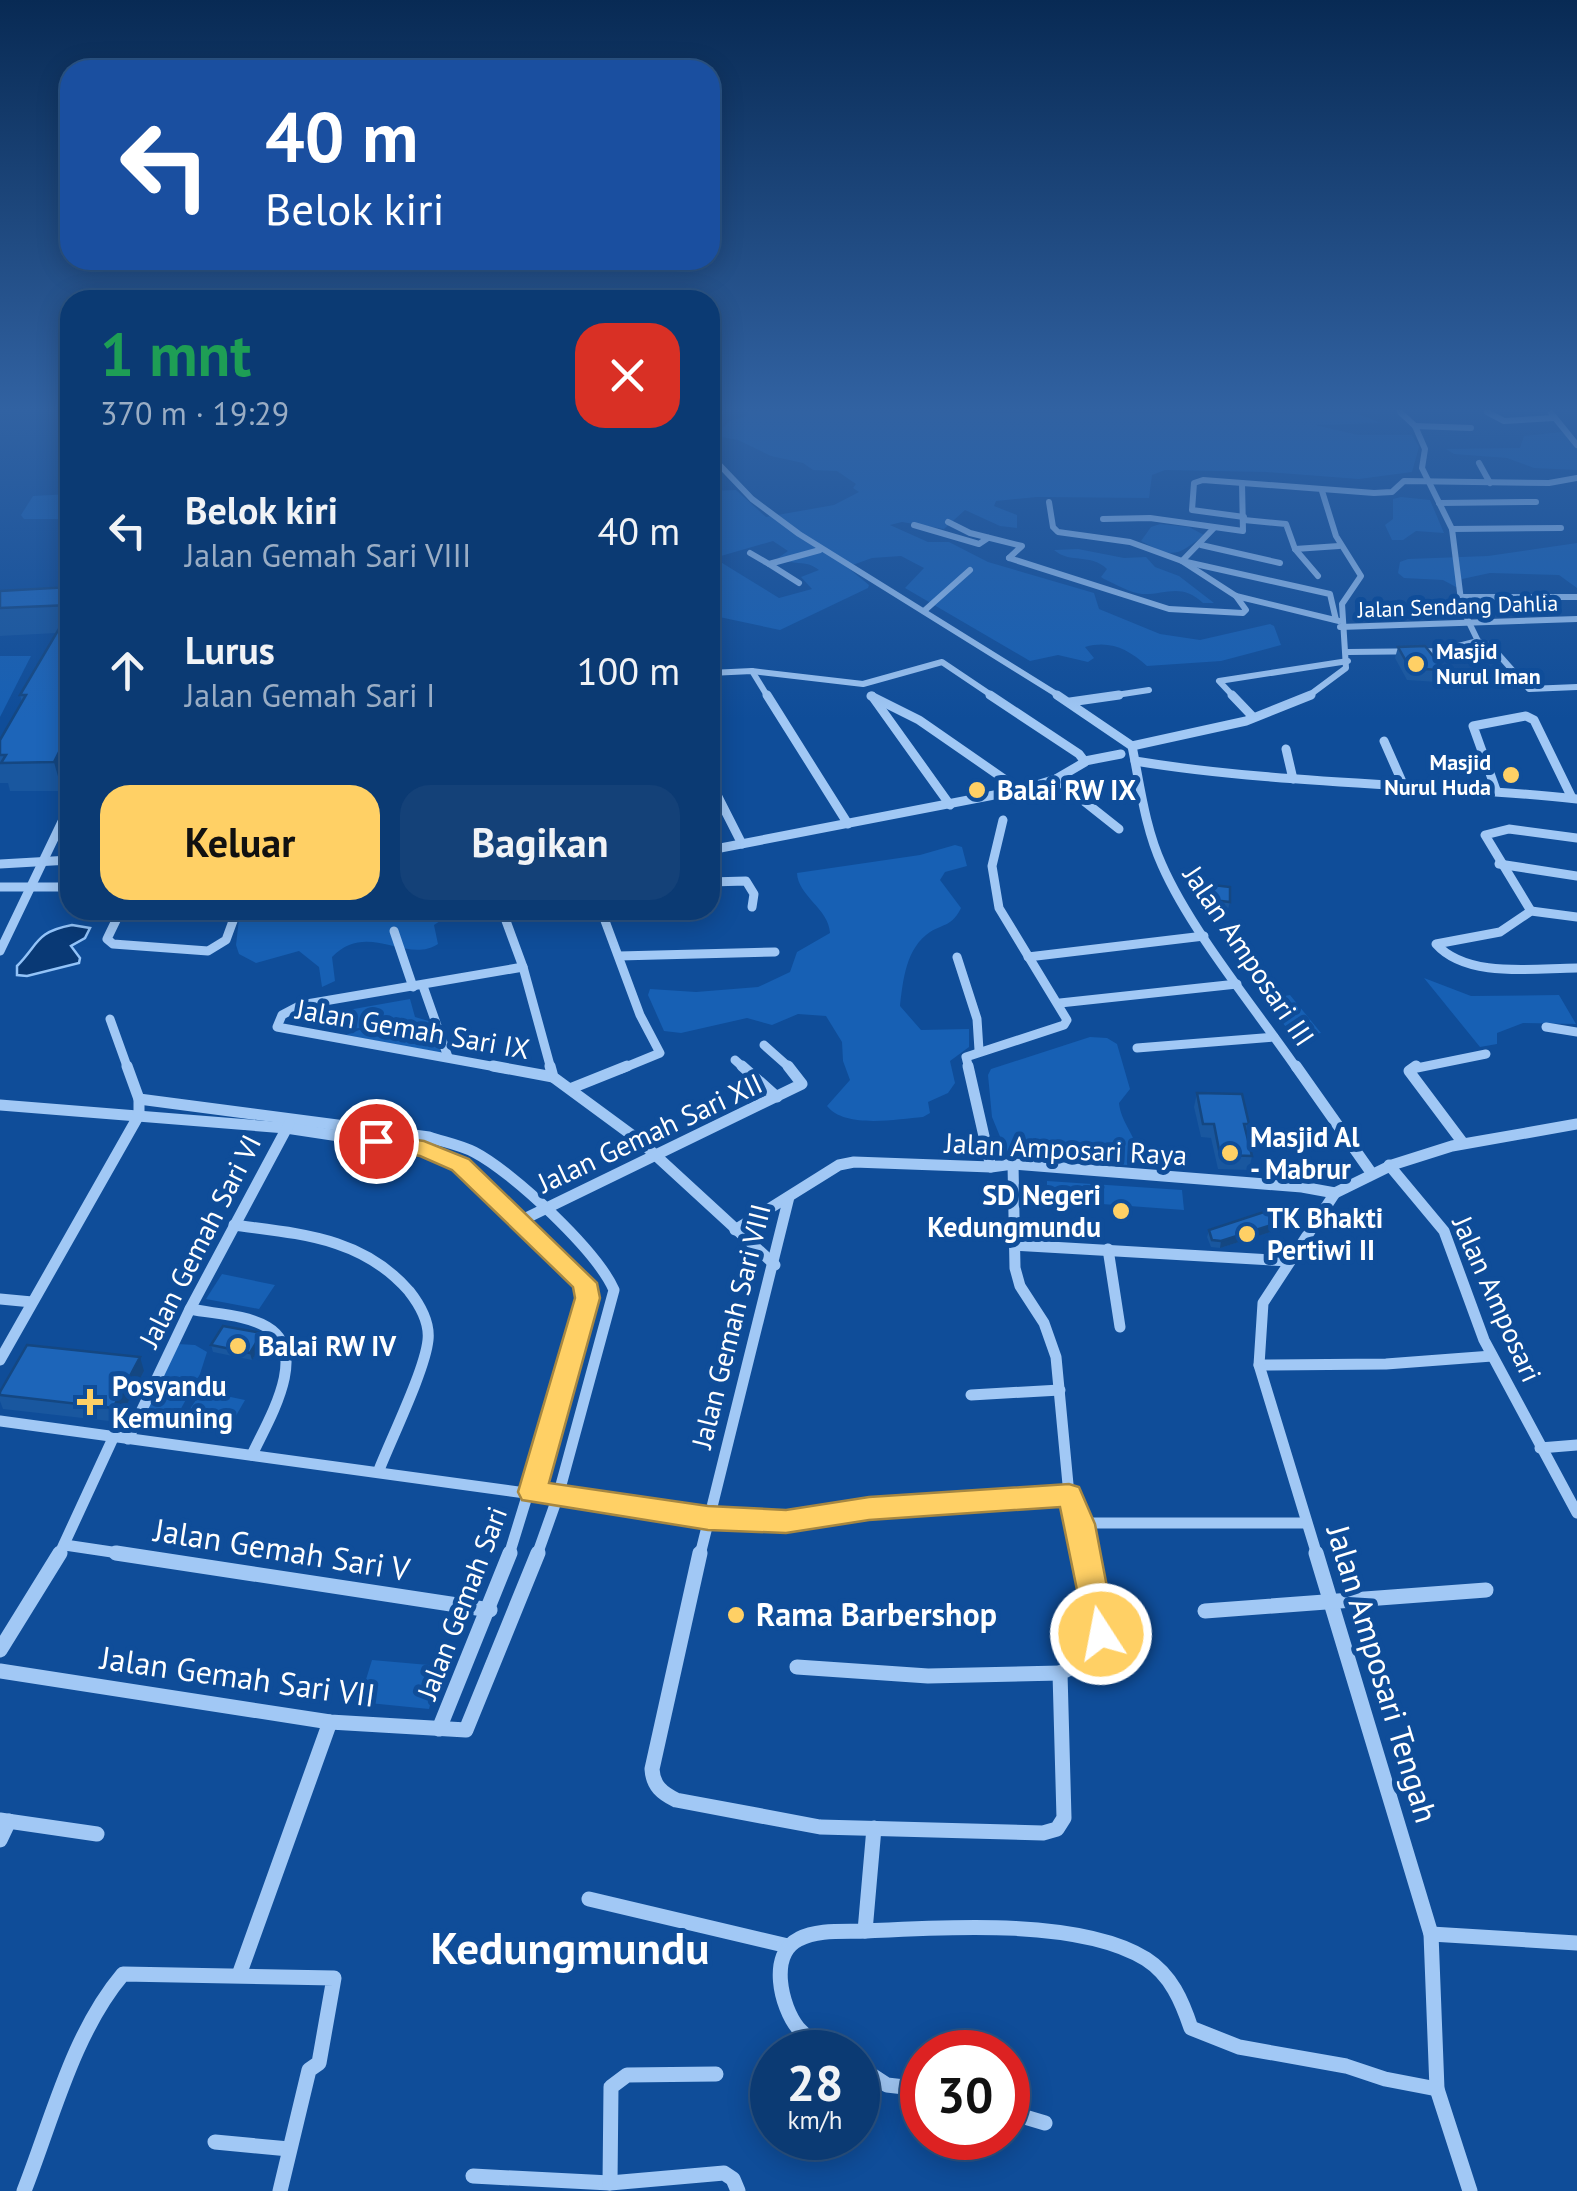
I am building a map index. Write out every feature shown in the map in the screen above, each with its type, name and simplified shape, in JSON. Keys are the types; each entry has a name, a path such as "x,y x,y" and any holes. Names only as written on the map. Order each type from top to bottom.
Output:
{"street":[{"path":"768,514 820,550 1000,658 1132,746 1253,717 1305,697 1340,675 1348,656 1330,594 1182,561 1130,542 1058,532 1051,514"},
{"path":"1210,514 1244,522 1286,524 1295,549 1318,576"},
{"path":"1244,514 1244,522"},
{"path":"1326,514 1339,546 1361,576 1345,596 1339,623"},
{"path":"1444,514 1452,530 1462,608 1478,641"},
{"path":"1103,519 1157,519 1214,528 1244,522"},
{"path":"948,522 970,533 1022,546 1009,558 1108,587 1169,610 1244,613 1236,596"},
{"path":"914,524 980,544 988,538"},
{"path":"1182,561 1214,528"},
{"path":"1452,530 1561,528"},
{"path":"960,538 970,533"},
{"path":"1201,545 1280,563"},
{"path":"1295,549 1339,546"},
{"path":"769,564 820,550"},
{"path":"750,553 799,583"},
{"name":"Jalan Sendang Dahlia","path":"1182,561 1236,596 1339,623 1468,624 1577,619"},
{"path":"924,611 970,570"},
{"path":"1463,597 1577,597"},
{"path":"1253,717 1219,681 1348,656 1425,651 1478,641 1491,646 1513,676 1530,690 1577,687"},
{"path":"1425,651 1434,662"},
{"path":"720,673 752,671 863,684 926,663 946,664 1082,758"},
{"path":"752,671 848,824"},
{"path":"863,684 950,805"},
{"path":"1068,702 1148,690"},
{"path":"872,696 919,720 1020,790"},
{"path":"1496,790 1472,726 1524,716 1534,720 1575,798"},
{"path":"1384,741 1402,784"},
{"name":"Jalan Amposari III","path":"1132,746 1155,852 1204,936 1370,1171"},
{"path":"1286,749 1293,779"},
{"path":"720,848 1020,790 1056,779 1082,758 1121,754"},
{"path":"1135,761 1209,773 1575,798"},
{"path":"1056,779 1119,828"},
{"path":"720,801 742,844"},
{"path":"991,1167 966,1062 968,1055 1064,1026 1067,1020 1060,1003 1010,928 992,875 1004,820"},
{"path":"0,951 60,826"},
{"path":"1531,911 1484,838 1492,831 1509,829 1577,838"},
{"path":"0,864 60,860"},
{"path":"1499,864 1577,876"},
{"path":"720,882 746,882 754,894 752,907"},
{"path":"0,888 60,886"},
{"path":"1577,917 1531,911 1500,932 1436,944 1442,953 1468,964 1577,968"},
{"path":"116,920 107,939 125,948 208,951 226,940 233,920"},
{"path":"506,920 523,967 553,1078"},
{"path":"572,1088 659,1054 640,1015 605,920"},
{"path":"394,931 448,1056"},
{"path":"1028,958 1204,936"},
{"path":"620,956 775,952"},
{"path":"958,957 977,1020 980,1050"},
{"path":"418,986 523,967"},
{"path":"1060,1003 1237,984"},
{"name":"Jalan Gemah Sari IX","path":"418,986 302,1004 282,1015 277,1023 283,1031 448,1056 553,1078 572,1088"},
{"path":"0,1360 139,1115 140,1099 110,1019"},
{"path":"1546,1027 1577,1032"},
{"path":"1136,1048 1274,1037"},
{"name":"Jalan Gemah Sari XII","path":"520,1221 802,1082 764,1045"},
{"path":"1463,1143 1408,1071 1418,1065 1486,1054"},
{"path":"735,1060 776,1098"},
{"name":"Jalan Gemah Sari VIII","path":"572,1088 734,1230 789,1197"},
{"name":"Jalan Gemah Sari","path":"140,1099 409,1140 480,1155 543,1207 608,1273 614,1290 558,1496 468,1728"},
{"name":"Jalan Gemah Sari","path":"0,1105 25,1110 289,1124"},
{"name":"Jalan Gemah Sari VI","path":"0,1650 64,1545 289,1124"},
{"path":"1335,1193 1370,1171 1463,1143 1577,1124"},
{"name":"Jalan Gemah Sari","path":"409,1140 460,1164 580,1277 588,1298 532,1492 490,1610 439,1729"},
{"name":"Jalan Amposari Raya","path":"789,1197 839,1166 854,1162 991,1167 1013,1164 1302,1187 1335,1193"},
{"path":"797,1667 870,1676 1060,1674 1090,1658 1102,1642 1080,1524 1069,1495 1060,1390 1050,1338 1017,1277 1013,1164"},
{"name":"Jalan Amposari","path":"1389,1166 1444,1231 1492,1356 1577,1514"},
{"name":"Jalan Amposari Tengah","path":"1335,1193 1263,1303 1259,1365 1431,1934 1438,2089 1470,2191"},
{"name":"Jalan Gemah Sari VIII","path":"789,1197 775,1265 708,1518 652,1769 656,1786 676,1800 820,1827 1043,1834 1057,1829 1064,1818 1060,1674"},
{"path":"234,1225 346,1244 400,1284 426,1315 430,1324 428,1343 379,1470"},
{"path":"734,1230 775,1265"},
{"path":"1014,1245 1289,1261"},
{"path":"1108,1249 1120,1326"},
{"path":"0,1299 32,1302"},
{"path":"190,1309 268,1327 286,1352 284,1382 252,1454"},
{"path":"1259,1365 1386,1364 1492,1356"},
{"path":"972,1395 1060,1390"},
{"path":"0,1421 708,1518 792,1521 869,1508 1069,1495"},
{"path":"1540,1448 1577,1445"},
{"path":"1080,1524 1305,1523"},
{"name":"Jalan Gemah Sari V","path":"64,1545 490,1610"},
{"path":"1205,1611 1486,1590"},
{"name":"Jalan Gemah Sari VII","path":"0,1671 330,1722 468,1728"},
{"path":"240,1975 330,1722"},
{"path":"0,1840 4,1820 98,1834"},
{"path":"865,1931 874,1828"},
{"path":"589,1899 788,1946 810,1934 910,1928 1060,1934 1096,1941 1140,1956 1154,1966 1182,1997 1191,2028 1212,2039 1438,2089"},
{"path":"1431,1934 1577,1943"},
{"path":"788,1946 782,1979 792,2018 802,2030"},
{"path":"24,2191 79,2054 113,1982 124,1974 334,1978 319,2063 309,2070 280,2191"},
{"path":"610,2183 614,2082 627,2075 716,2074"},
{"path":"1030,2118 1046,2122"},
{"path":"215,2142 289,2149"},
{"path":"473,2176 610,2183 724,2173 734,2179 738,2191"}],"shaded area":[{"path":"60,514 60,519 24,519 21,515"},
{"path":"720,514 960,514 944,529 902,522 890,525 928,542 949,542 988,562 1094,593 1099,609 1160,634 1200,640 1270,624 1281,645 1221,661 1147,666 1111,645 1085,647 1094,658 1088,662 1058,655 1030,661 905,588 924,568 901,556 872,558 847,567 868,588 780,630 720,617 720,562 779,598 812,589 801,577 819,570 778,558 788,551 773,541 720,556"},
{"path":"974,514 1017,515 1017,528 1000,526"},
{"path":"1393,514 1436,514 1444,533 1416,531 1403,540 1392,540 1385,525"},
{"path":"1151,527 1189,527 1204,535 1181,551 1168,553 1141,541"},
{"path":"1577,543 1577,588 1559,575 1490,573 1462,579 1461,586 1456,587 1443,580 1404,578 1398,573 1400,562 1408,559 1488,556"},
{"path":"1078,549 1124,558 1146,557 1155,567 1179,576 1214,603 1203,603 1180,591 1133,592 1101,577 1107,569 1101,564 1054,550"},
{"path":"0,656 31,656 0,717"},
{"path":"955,845 962,847 967,866 945,872 940,880 961,908 951,921 930,932 916,947 907,965 900,1006 921,1030 969,1029 969,1047 950,1061 955,1083 948,1093 928,1102 930,1113 923,1117 872,1121 846,1118 827,1106 850,1080 842,1042 826,1016 798,1014 772,1025 747,1018 681,1033 664,1031 648,995 650,989 696,992 758,987 790,972 797,952 830,933 825,917 802,889 797,873 920,855"},
{"path":"239,920 442,920 434,925 438,944 426,949 373,942 346,947 332,957 335,981 322,987 319,967 299,951 256,963 239,954"},
{"path":"72,925 90,928 85,938 71,946 80,958 79,963 17,975 17,966 39,940 51,931"},
{"path":"1424,978 1471,996 1559,995 1576,1024 1523,1023 1497,1033 1497,1044 1480,1047"},
{"path":"1290,995 1321,1033 1295,1038 1264,1000"},
{"path":"410,999 415,1017 432,1022 441,1053 346,1035 370,1026 353,1029 348,1010"},
{"path":"1090,1037 1107,1038 1117,1044 1130,1089 1119,1103 1120,1110 1138,1155 1127,1165 1008,1156 992,1117 988,1075 991,1069"},
{"path":"1047,1181 1182,1190 1184,1210 1047,1200"},
{"path":"222,1274 275,1285 259,1309 206,1299"},
{"path":"178,1344 195,1345 207,1352 200,1374 178,1414 145,1414"},
{"path":"202,1391 245,1400 233,1421 188,1412"},
{"path":"372,1660 440,1666 429,1709 359,1702"}],"building":[{"path":"60,588 60,605 0,608 0,591"},
{"path":"60,627 60,750 54,762 1,763 6,755 0,755 0,740 26,695 20,695"},
{"path":"1425,646 1441,666 1439,670 1410,668 1398,647"},
{"path":"1204,884 1230,887 1230,902 1204,899"},
{"name":"Masjid Al - Mabrur","path":"1197,1093 1242,1094 1252,1156 1220,1155 1214,1124 1203,1124"},
{"path":"1270,1210 1281,1222 1221,1241 1212,1240 1209,1230"},
{"path":"223,1326 262,1333 250,1353 211,1345"},
{"path":"27,1345 140,1357 113,1408 0,1395"}],"place":[{"name":"Masjid Nurul Iman","path":"1416,664"},
{"name":"Masjid Nurul Huda","path":"1511,775"},
{"name":"Balai RW IX","path":"977,790"},
{"name":"Masjid Al - Mabrur","path":"1230,1153"},
{"name":"SD Negeri Kedungmundu","path":"1121,1211"},
{"name":"TK Bhakti Pertiwi II","path":"1247,1234"},
{"name":"Balai RW IV","path":"238,1346"},
{"name":"Posyandu Kemuning","path":"90,1402"},
{"name":"Rama Barbershop","path":"736,1615"}],"district":[{"name":"Kedungmundu","path":"570,1948"}],"route":[{"path":"376,1141 424,1149 460,1164 585,1283 588,1298 532,1492 708,1518 786,1522 869,1508 1069,1495 1080,1524 1101,1634"}]}
